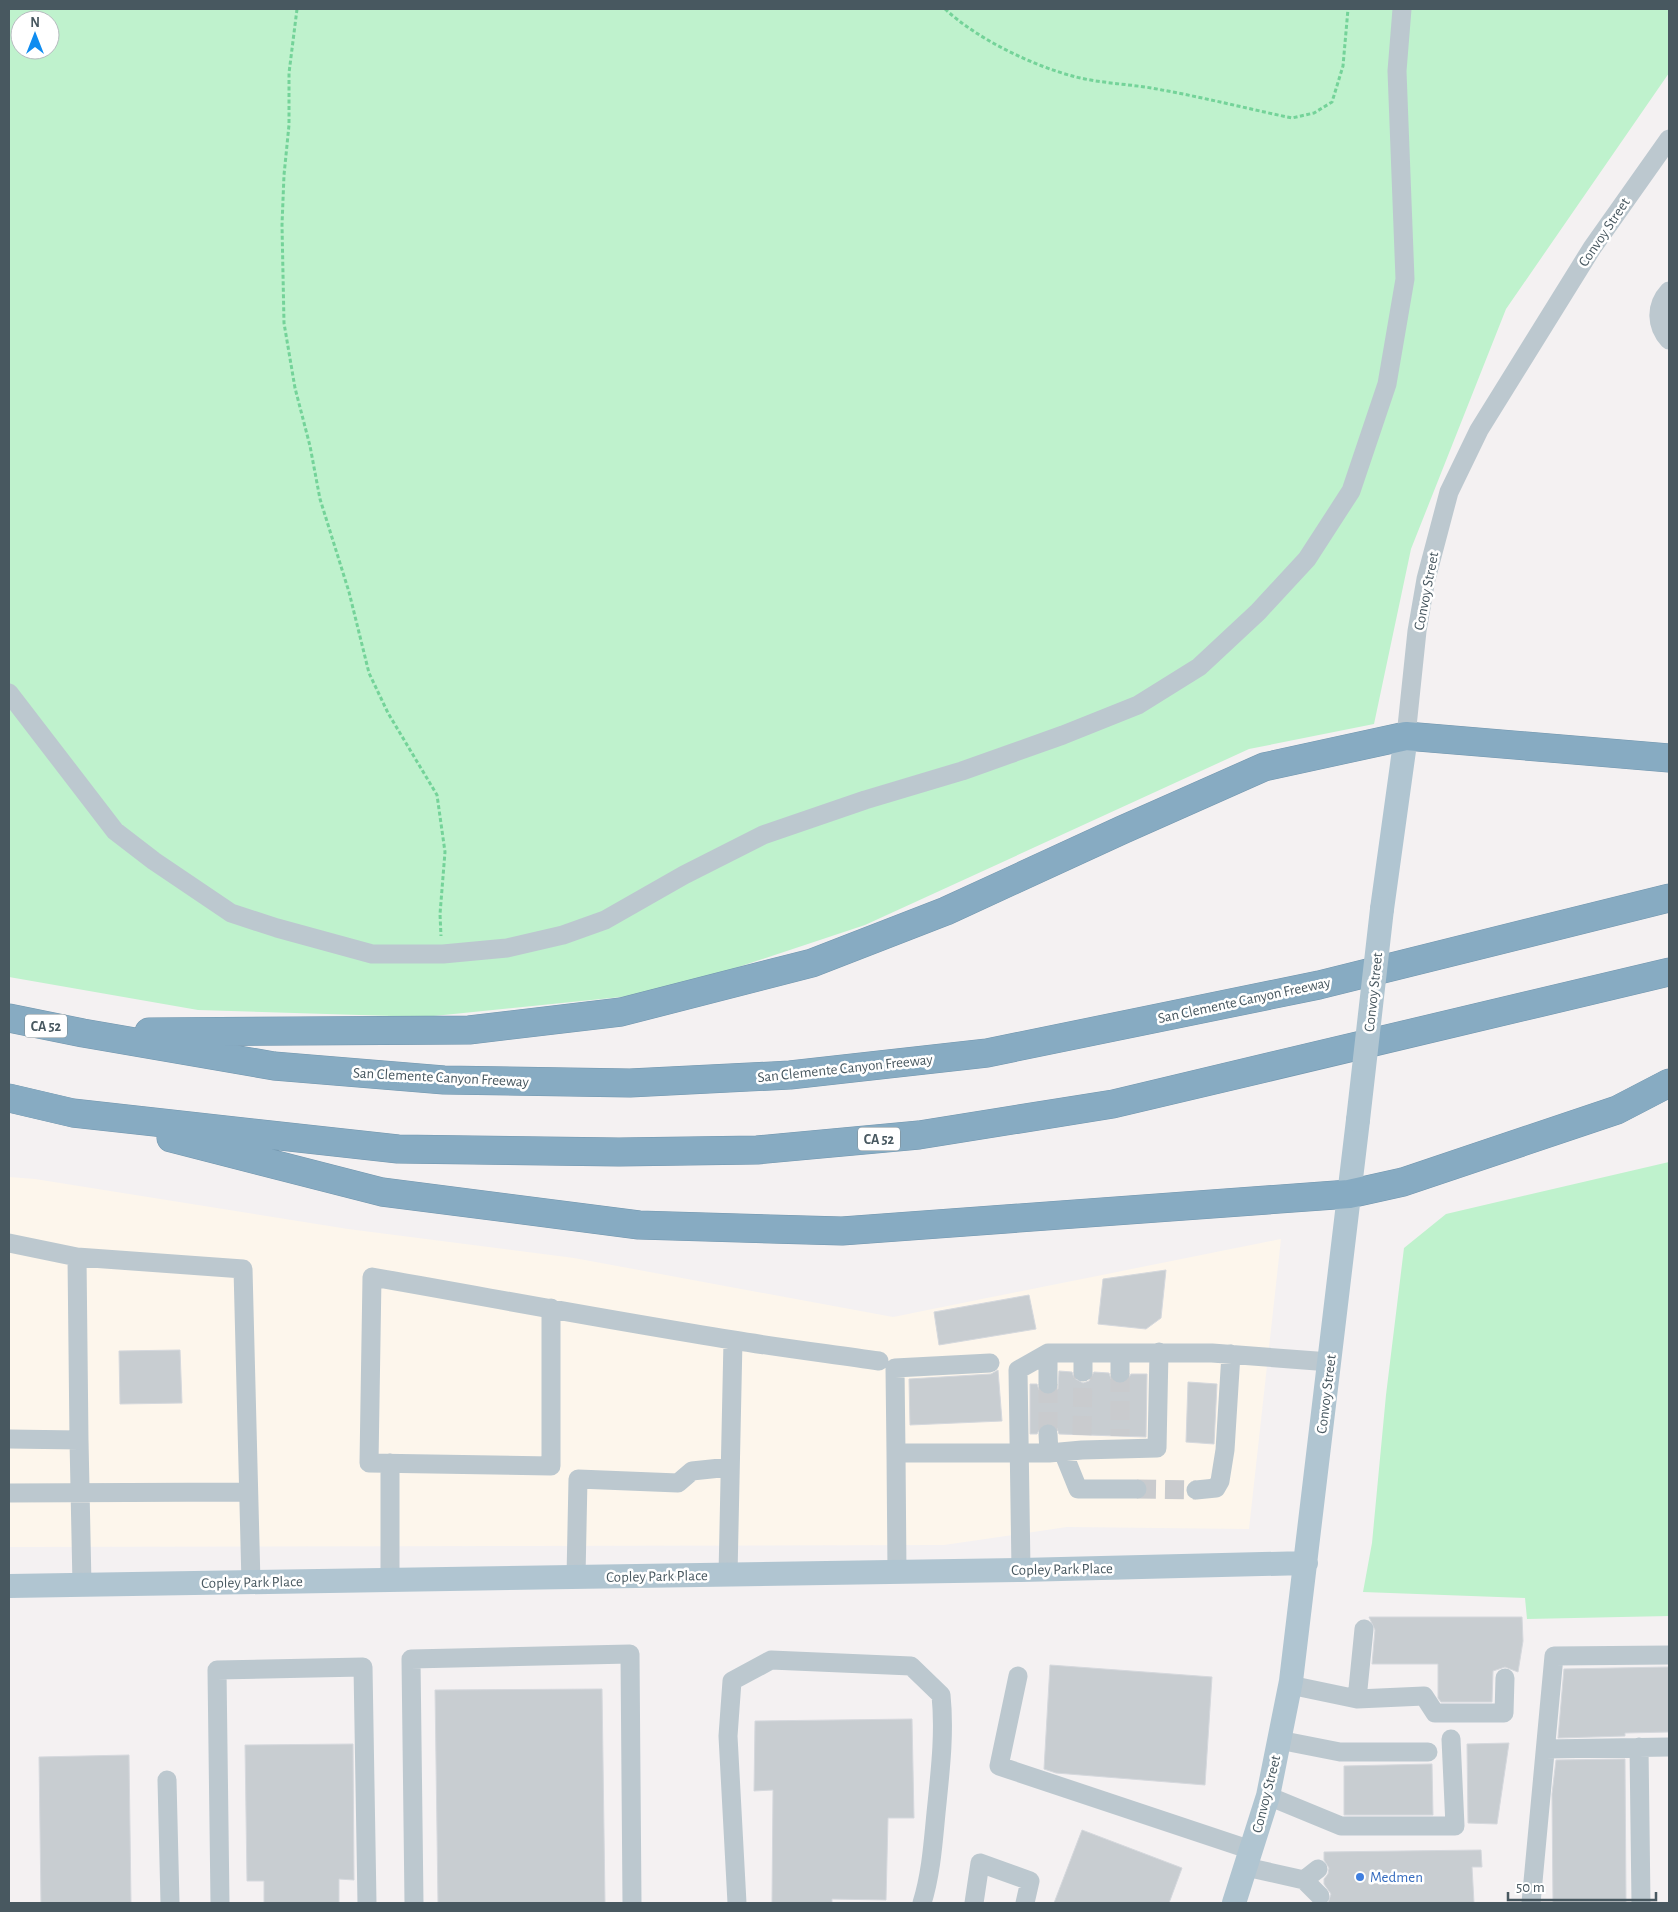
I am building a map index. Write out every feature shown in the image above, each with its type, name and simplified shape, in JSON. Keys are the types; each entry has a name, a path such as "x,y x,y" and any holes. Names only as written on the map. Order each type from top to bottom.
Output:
{"highway":[{"path":"83,1033 261,1030 469,1030 621,1012 812,963 946,911 1113,834 1264,768 1406,736 1669,758"},
{"name":"San Clemente Canyon Freeway","path":"9,1018 83,1033 274,1066 444,1080 630,1083 790,1075 987,1053 1319,985 1669,898"},
{"name":"CA 52","path":"9,1098 72,1113 398,1149 619,1152 757,1150 919,1135 1113,1104 1669,972"},
{"path":"72,1113 382,1192 639,1225 842,1231 1349,1194 1403,1182 1608,1114 1669,1082"}],"main road":[{"name":"Convoy Street","path":"1234,1903 1268,1796 1290,1685 1330,1362 1382,909 1406,736"},
{"name":"Copley Park Place","path":"9,1586 1021,1570 1306,1563"}],"street":[{"path":"9,693 115,831 154,861 231,913 277,928 372,954 443,954 507,948 562,935 605,920 684,875 763,835 865,800 962,771 1063,735 1138,705 1199,667 1258,612 1307,559 1351,491 1387,384 1405,279 1397,71 1402,9"},
{"name":"Convoy Street","path":"1406,736 1417,631 1426,579 1449,492 1480,430 1592,248 1669,139"},
{"path":"1669,291 1664,296 1658,314 1661,331 1669,340"},
{"path":"9,1243 77,1257 243,1269 250,1582"},
{"path":"77,1257 82,1585"},
{"path":"551,1308 551,1466 369,1463 372,1277 551,1308 733,1340 880,1361"},
{"path":"728,1575 733,1340"},
{"path":"1021,1570 1018,1370 1048,1353 1083,1363 1120,1353 1159,1352 1231,1354 1330,1362"},
{"path":"896,1453 1056,1452 1082,1442 1120,1442 1157,1448 1159,1352"},
{"path":"1048,1353 1048,1384"},
{"path":"1120,1353 1120,1373"},
{"path":"1196,1490 1216,1488 1220,1481 1225,1450 1231,1354"},
{"path":"896,1572 895,1368 990,1363"},
{"path":"1048,1434 1056,1452 1078,1489 1137,1489"},
{"path":"9,1439 79,1440"},
{"path":"390,1463 390,1580"},
{"path":"576,1577 578,1479 678,1483 692,1471 730,1468"},
{"path":"9,1493 248,1492"},
{"path":"1356,1699 1364,1630"},
{"path":"414,1903 411,1659 630,1654 632,1903"},
{"path":"1531,1903 1554,1656 1669,1655"},
{"path":"737,1903 728,1736 732,1681 771,1660 910,1666 941,1695 944,1724 938,1802 930,1879 922,1903"},
{"path":"220,1903 217,1670 363,1667 367,1903"},
{"path":"1018,1676 999,1766 1249,1859 1311,1874 1320,1896"},
{"path":"1290,1685 1356,1699 1424,1696 1435,1713 1504,1713 1505,1678"},
{"path":"1268,1796 1341,1826 1455,1826 1451,1739"},
{"path":"1279,1740 1340,1752 1428,1752"},
{"path":"1638,1747 1641,1903"},
{"path":"1546,1749 1669,1747"},
{"path":"168,1780 170,1903"},
{"path":"974,1903 980,1863 1030,1881 1025,1903"}],"path":[{"path":"297,9 289,73 288,125 284,175 282,225 284,323 295,388 310,446 320,499 349,592 369,673 388,713 436,794 445,852 440,914 443,954"},
{"path":"945,9 960,22 1044,68 1077,78 1162,90 1292,118 1314,113 1332,102 1343,66 1348,9"}],"shaded area":[{"path":"9,1177 35,1179 348,1229 574,1258 893,1317 1281,1239 1249,1529 1067,1527 944,1545 9,1547"}],"green space":[{"path":"9,9 1669,9 1669,73 1506,309 1411,549 1374,724 1249,749 865,925 660,993 424,1017 198,1010 9,977"},
{"path":"1669,1162 1669,1616 1527,1619 1525,1598 1363,1592 1372,1543 1386,1395 1404,1248 1446,1214"}],"building":[{"path":"1166,1270 1161,1318 1146,1329 1098,1324 1103,1279"},
{"path":"1029,1295 1036,1329 939,1345 934,1312"},
{"path":"180,1350 182,1403 120,1404 119,1351"},
{"path":"998,1370 1002,1421 910,1425 909,1379 991,1374"},
{"path":"1059,1371 1072,1372 1074,1378 1083,1383 1089,1381 1094,1372 1109,1373 1111,1379 1120,1384 1126,1382 1131,1374 1147,1374 1146,1437 1059,1434 1057,1428 1048,1423 1042,1425 1037,1434 1030,1434 1030,1384 1037,1384 1043,1394 1053,1394 1058,1389"},
{"path":"1188,1382 1217,1384 1214,1444 1186,1442"},
{"path":"1369,1617 1522,1617 1523,1641 1518,1672 1505,1667 1493,1671 1492,1702 1441,1702 1438,1698 1438,1664 1372,1664 1375,1630"},
{"path":"1050,1665 1212,1677 1205,1785 1056,1773 1044,1769"},
{"path":"1669,1667 1669,1732 1625,1733 1625,1736 1558,1738 1564,1669"},
{"path":"602,1689 605,1903 438,1903 435,1690"},
{"path":"912,1719 914,1818 888,1818 886,1900 832,1899 832,1903 772,1903 773,1790 754,1791 755,1721"},
{"path":"1509,1743 1497,1824 1468,1823 1467,1744"},
{"path":"353,1744 354,1880 339,1879 339,1903 264,1903 264,1881 247,1881 245,1745"},
{"path":"129,1755 131,1903 41,1903 39,1757"},
{"path":"1625,1759 1626,1903 1553,1903 1552,1794 1556,1760"},
{"path":"1432,1764 1433,1815 1344,1815 1344,1766"},
{"path":"1082,1830 1182,1868 1169,1903 1054,1903"},
{"path":"1481,1850 1482,1867 1472,1867 1474,1903 1328,1903 1331,1894 1324,1884 1324,1879 1328,1874 1329,1868 1324,1860 1324,1852"}],"tunnel":[{"path":"1082,1435 1083,1372"},
{"path":"1120,1373 1120,1436"},
{"path":"1048,1384 1048,1434"},
{"path":"1137,1489 1196,1490"}],"place":[{"name":"Medmen","path":"1360,1877"}]}
